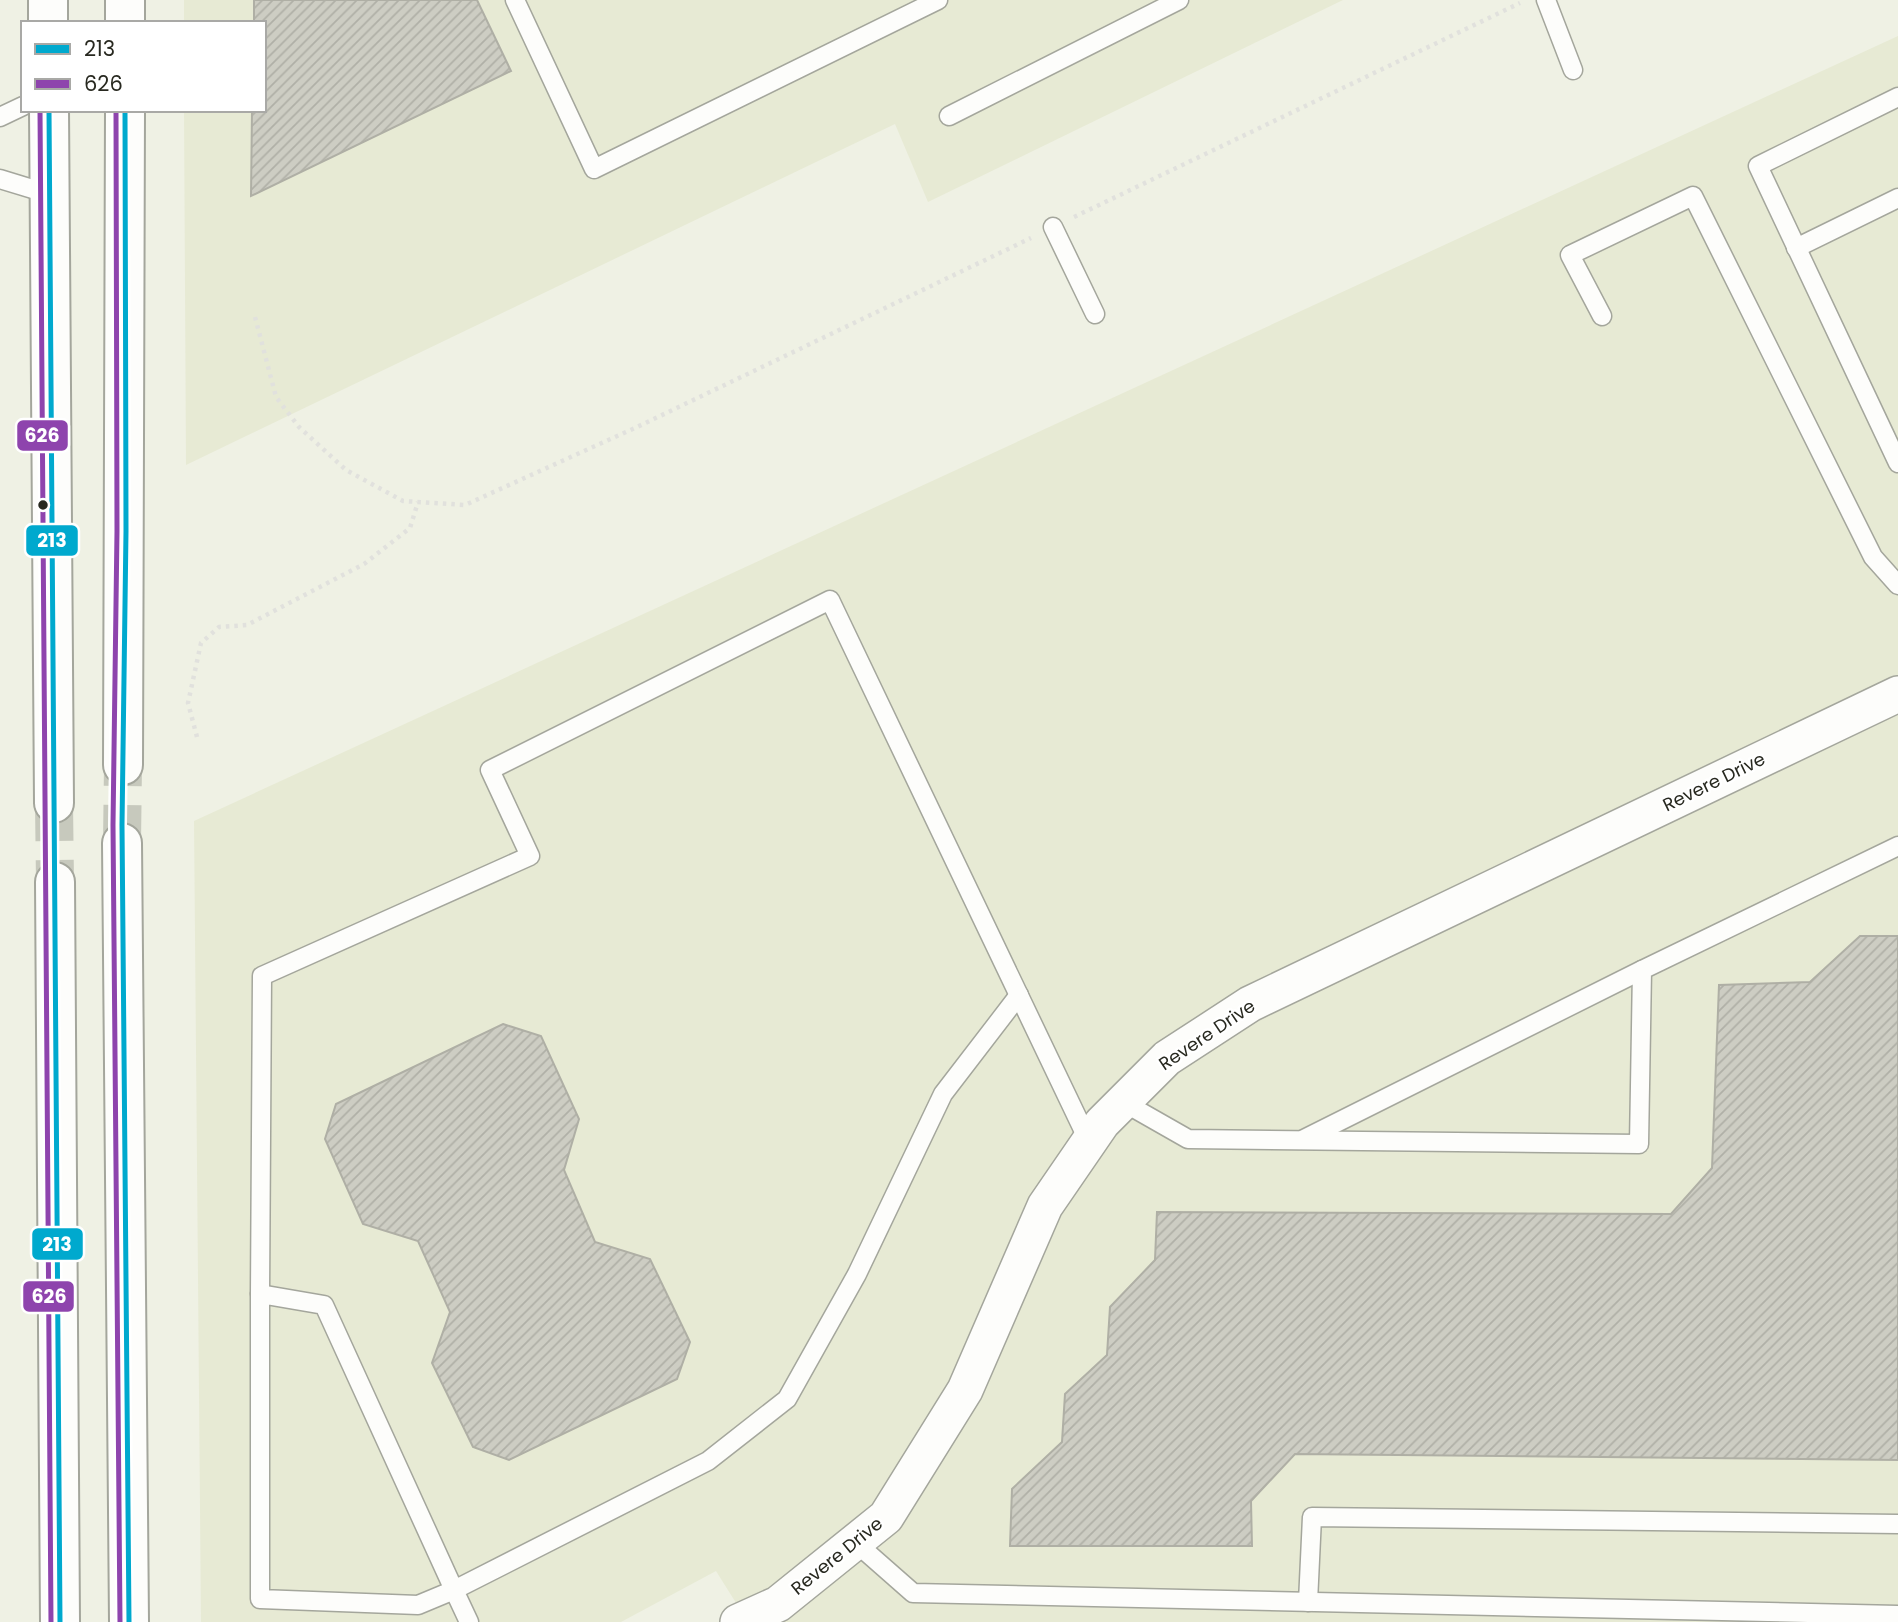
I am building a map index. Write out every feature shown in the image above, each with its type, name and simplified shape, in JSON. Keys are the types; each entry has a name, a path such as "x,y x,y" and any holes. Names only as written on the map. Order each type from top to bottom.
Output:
{"main road":[{"path":"48,0 48,21"},
{"path":"125,0 125,21"},
{"path":"49,112 54,803"},
{"path":"123,765 125,112"},
{"path":"122,843 129,1622"},
{"path":"55,882 61,1622"}],"street":[{"name":"Revere Drive","path":"738,1622 778,1604 886,1517 965,1390 1045,1206 1089,1142 1123,1101 1167,1058 1250,1004 1898,694"}],"lane":[{"path":"514,0 594,169 938,0"},
{"path":"949,116 1179,0"},
{"path":"1546,0 1573,70"},
{"path":"1898,97 1758,166 1898,463"},
{"path":"0,117 21,107"},
{"path":"0,179 49,194"},
{"path":"1602,316 1570,255 1693,196 1873,557 1898,586"},
{"path":"1796,248 1898,198"},
{"path":"1053,227 1094,314"},
{"path":"1019,995 943,1094 857,1274 787,1399 708,1461 454,1590 418,1605 260,1599 262,976 530,856 489,770 830,600 1019,995 1089,1142"},
{"path":"1301,1141 1642,970 1898,846"},
{"path":"1123,1101 1188,1139 1639,1144 1642,970"},
{"path":"260,1294 324,1304 469,1622"},
{"path":"1308,1602 1312,1517 1898,1524"},
{"path":"855,1542 913,1593 1898,1615"}],"path":[{"path":"255,317 276,397 299,427 346,470 403,500 465,505 1527,0"},
{"path":"197,737 188,703 201,643 219,627 247,625 364,564 410,527 418,502"}],"shaded area":[{"path":"184,0 1343,0 928,202 895,124 186,465 184,112 266,112 266,21 184,21"},
{"path":"1898,36 1898,1622 748,1622 716,1571 621,1622 201,1622 194,821"}],"building":[{"path":"254,0 477,0 511,71 251,196 252,112 266,112 266,21 254,21"},
{"path":"1860,936 1898,936 1898,1460 1295,1454 1251,1501 1252,1546 1010,1546 1012,1489 1062,1442 1065,1394 1107,1355 1110,1307 1155,1260 1157,1212 1671,1214 1712,1168 1719,985 1810,982"},
{"path":"503,1024 541,1036 579,1119 564,1170 595,1242 650,1259 690,1342 677,1379 509,1460 473,1447 432,1363 450,1312 418,1241 363,1224 325,1139 336,1104"}],"tunnel":[{"path":"122,843 123,765"},
{"path":"54,803 55,882"}],"transit line":[{"name":"626","path":"40,112 51,1622"},
{"name":"213","path":"49,112 60,1622"},
{"name":"626","path":"116,112 117,531 113,825 120,1622"},
{"name":"213","path":"125,112 126,531 122,825 129,1622"}]}
